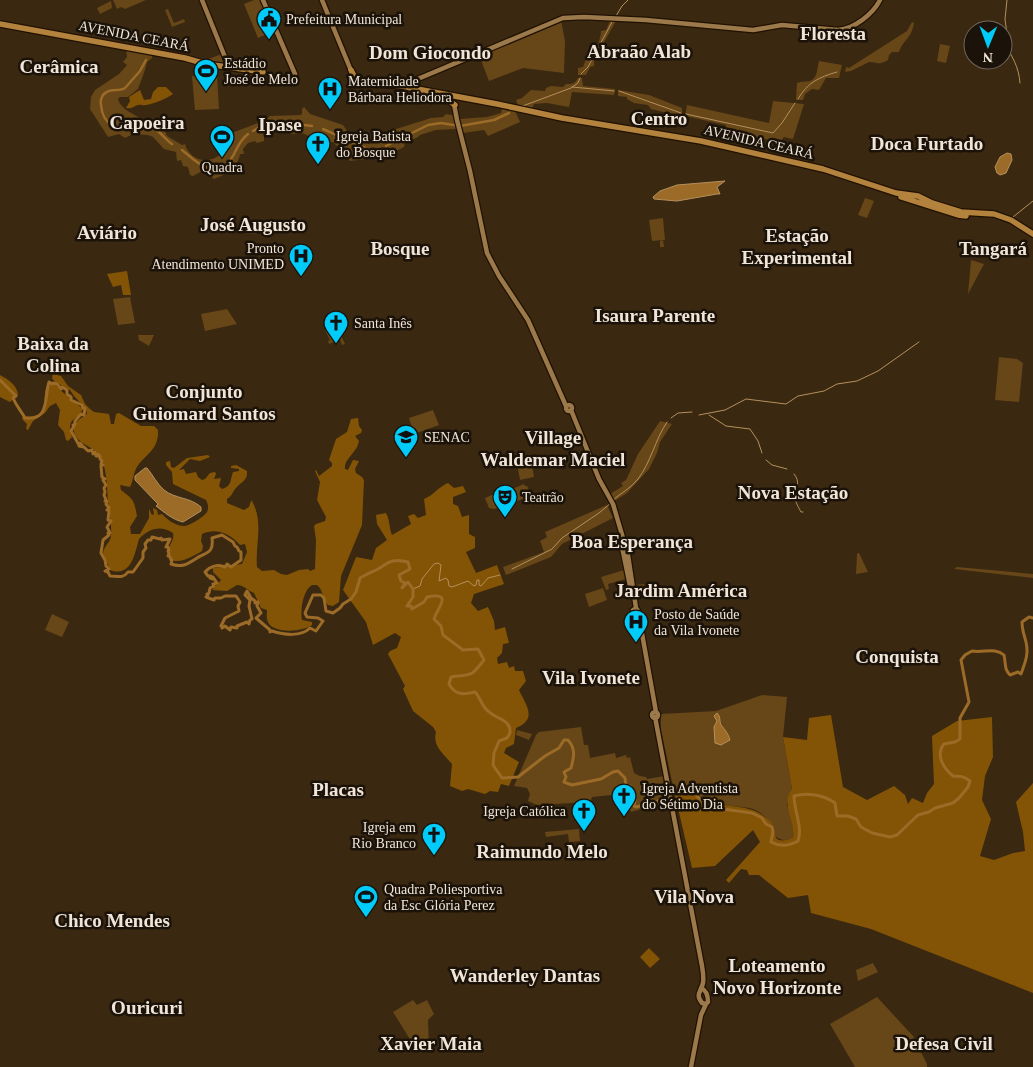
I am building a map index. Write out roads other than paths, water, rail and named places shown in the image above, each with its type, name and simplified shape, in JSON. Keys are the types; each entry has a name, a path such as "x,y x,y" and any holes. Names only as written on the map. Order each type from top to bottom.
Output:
{"main road":[{"path":"202,0 229,67"},
{"path":"264,0 295,74"},
{"path":"322,0 351,70 356,79 365,82"},
{"path":"392,88 401,86 563,18 584,17 646,20 753,30 782,25 838,30 845,29 871,13 880,0"},
{"name":"AVENIDA CEARÁ","path":"0,24 67,33 185,58 203,64 263,72"},
{"path":"139,44 147,51"},
{"path":"351,70 353,82"},
{"name":"AVENIDA CEARÁ","path":"353,82 401,86 562,118 709,144 822,172 919,200 958,215 994,214 1008,218 1033,234"},
{"name":"AVENIDA CEARÁ","path":"353,82 452,96 565,122 698,142"},
{"path":"439,95 447,98 455,106"},
{"path":"452,96 472,178 484,242 500,274 532,323 599,483 612,505 629,562 635,610 704,970 708,1002 703,1003"},
{"path":"455,106 462,99"},
{"name":"AVENIDA CEARÁ","path":"974,214 1001,219 1033,238"},
{"path":"671,797 703,979 698,994 703,1003 691,1067"},
{"path":"701,988 707,995"}],"waterway":[{"path":"616,16 628,0"},
{"path":"1005,20 1007,0"},
{"path":"581,74 588,67 612,22"},
{"path":"1013,59 1017,67 1020,83"},
{"path":"146,60 140,71 125,88 105,93 101,99 103,115 114,126 154,129 172,144"},
{"path":"798,99 814,81 837,72"},
{"path":"520,107 571,88 578,83 580,78"},
{"path":"572,87 614,91"},
{"path":"619,91 681,113"},
{"path":"686,114 773,133 795,103"},
{"path":"386,146 428,125 441,123 460,126 494,120 509,113"},
{"path":"269,123 275,121"},
{"path":"280,122 312,126"},
{"path":"253,131 266,124"},
{"path":"323,129 370,150"},
{"path":"182,150 199,164 212,169 218,169 225,166 248,134"},
{"path":"375,150 380,148"},
{"path":"1013,217 1033,201"},
{"path":"699,415 725,410 746,399 786,404 798,396 824,391 837,384 857,381 878,371 919,342"},
{"path":"0,380 16,396 13,398 25,418 39,416 42,412 49,382 57,384 61,389 62,387 67,390 71,400 85,408 84,415 81,414 75,421 71,431 79,445 80,443 82,445 79,446 84,447 88,451 92,450 93,454 95,452 96,456 98,454 97,456 100,456 102,461 102,477 105,479 103,480 106,485 104,495 109,508 107,510 109,511 108,520 111,521 107,527 110,533 103,540 101,553 109,569 105,571 110,576 122,576 128,572 133,572 143,558 143,552 146,548 145,544 152,537 161,538 162,540 170,539 166,547 169,550 168,556 172,560 171,564 178,566 188,564 209,552 212,547 212,538 222,535 233,542 241,552 241,560 231,567 227,564 225,567 214,566 205,572 208,576 211,576 210,578 213,579 213,577 217,583 213,584 214,586 210,588 206,597 214,600 215,598 225,596 236,596 240,602 238,606 239,611 225,618 221,626 224,627 222,628 225,626 230,630 231,627 237,628 237,626 247,622 249,624 252,619 249,606 250,600 245,595 247,591 255,603 258,602 257,606 261,613 256,618 270,632 297,634 310,628 316,631 323,621 318,618 307,617 305,613 313,595 321,595 324,598 326,611 333,613 351,599 356,592 360,578 392,561 408,562 410,569 399,575 401,581 405,583 402,588 408,582 413,589 413,597 407,606 411,606 412,609 424,602 427,597 440,597 442,602 434,619 441,626 443,635 463,650 478,649 484,660 470,674 451,677 449,684 460,693 475,692 490,713 508,724 510,733 507,738 499,741 494,753 493,765 502,778 518,777 545,756 559,748 564,740 568,740 573,750 573,757 571,768 564,772 566,777 564,782 572,785 601,779 618,771 625,778 626,787 630,786 635,800 634,806 636,807 665,799 681,790 693,792 703,802 723,809 752,813 762,818 766,824 772,827 771,842 778,845 788,845 798,841 799,825 794,796 810,794 826,798 835,803 837,816 848,816 856,819 861,827 872,833 890,837 897,835 918,815 953,803 959,798 968,787 970,781 966,778 953,776 944,766 940,753 944,744 960,739 960,718 969,702 961,660 972,651 997,651 1004,655 1006,668 1010,675 1018,672 1021,674 1027,651 1022,622 1029,617 1033,618"},
{"path":"671,418 678,413 692,412"},
{"path":"709,415 726,426 750,429 758,441 762,453"},
{"path":"613,500 638,479 667,422"},
{"path":"766,460 772,465 787,469"},
{"path":"794,474 798,482 795,499 801,512 803,512"},
{"path":"512,569 552,549 562,538 611,503"},
{"path":"413,589 420,586 422,579 434,564 438,563 441,565 439,581 446,578 449,586 452,587 468,581 474,586 477,580 479,580 479,585 481,586 488,578 500,575"}],"place":[{"name":"Prefeitura Municipal","path":"269,40"},
{"name":"Estádio José de Melo","path":"206,92"},
{"name":"Maternidade Bárbara Heliodora","path":"330,110"},
{"name":"Quadra","path":"222,158"},
{"name":"Igreja Batista do Bosque","path":"318,165"},
{"name":"Pronto Atendimento UNIMED","path":"301,277"},
{"name":"Santa Inês","path":"336,344"},
{"name":"SENAC","path":"406,458"},
{"name":"Teatrão","path":"505,518"},
{"name":"Posto de Saúde da Vila Ivonete","path":"636,643"},
{"name":"Igreja Adventista do Sétimo Dia","path":"624,817"},
{"name":"Igreja Católica","path":"584,832"},
{"name":"Igreja em Rio Branco","path":"434,856"},
{"name":"Quadra Poliesportiva da Esc Glória Perez","path":"366,918"}],"district":[{"name":"Floresta","path":"833,33"},
{"name":"Abraão Alab","path":"639,51"},
{"name":"Dom Giocondo","path":"430,52"},
{"name":"Cerâmica","path":"59,66"},
{"name":"Centro","path":"659,118"},
{"name":"Capoeira","path":"147,122"},
{"name":"Ipase","path":"280,124"},
{"name":"Doca Furtado","path":"927,143"},
{"name":"José Augusto","path":"253,224"},
{"name":"Aviário","path":"107,232"},
{"name":"Estação Experimental","path":"797,246"},
{"name":"Bosque","path":"400,248"},
{"name":"Tangará","path":"993,248"},
{"name":"Isaura Parente","path":"655,315"},
{"name":"Baixa da Colina","path":"53,354"},
{"name":"Conjunto Guiomard Santos","path":"204,402"},
{"name":"Village Waldemar Maciel","path":"553,448"},
{"name":"Nova Estação","path":"793,492"},
{"name":"Boa Esperança","path":"632,541"},
{"name":"Jardim América","path":"681,590"},
{"name":"Conquista","path":"897,656"},
{"name":"Vila Ivonete","path":"591,677"},
{"name":"Placas","path":"338,789"},
{"name":"Raimundo Melo","path":"542,851"},
{"name":"Vila Nova","path":"694,896"},
{"name":"Chico Mendes","path":"112,920"},
{"name":"Wanderley Dantas","path":"525,975"},
{"name":"Loteamento Novo Horizonte","path":"777,976"},
{"name":"Ouricuri","path":"147,1007"},
{"name":"Xavier Maia","path":"431,1043"},
{"name":"Defesa Civil","path":"944,1043"}]}
